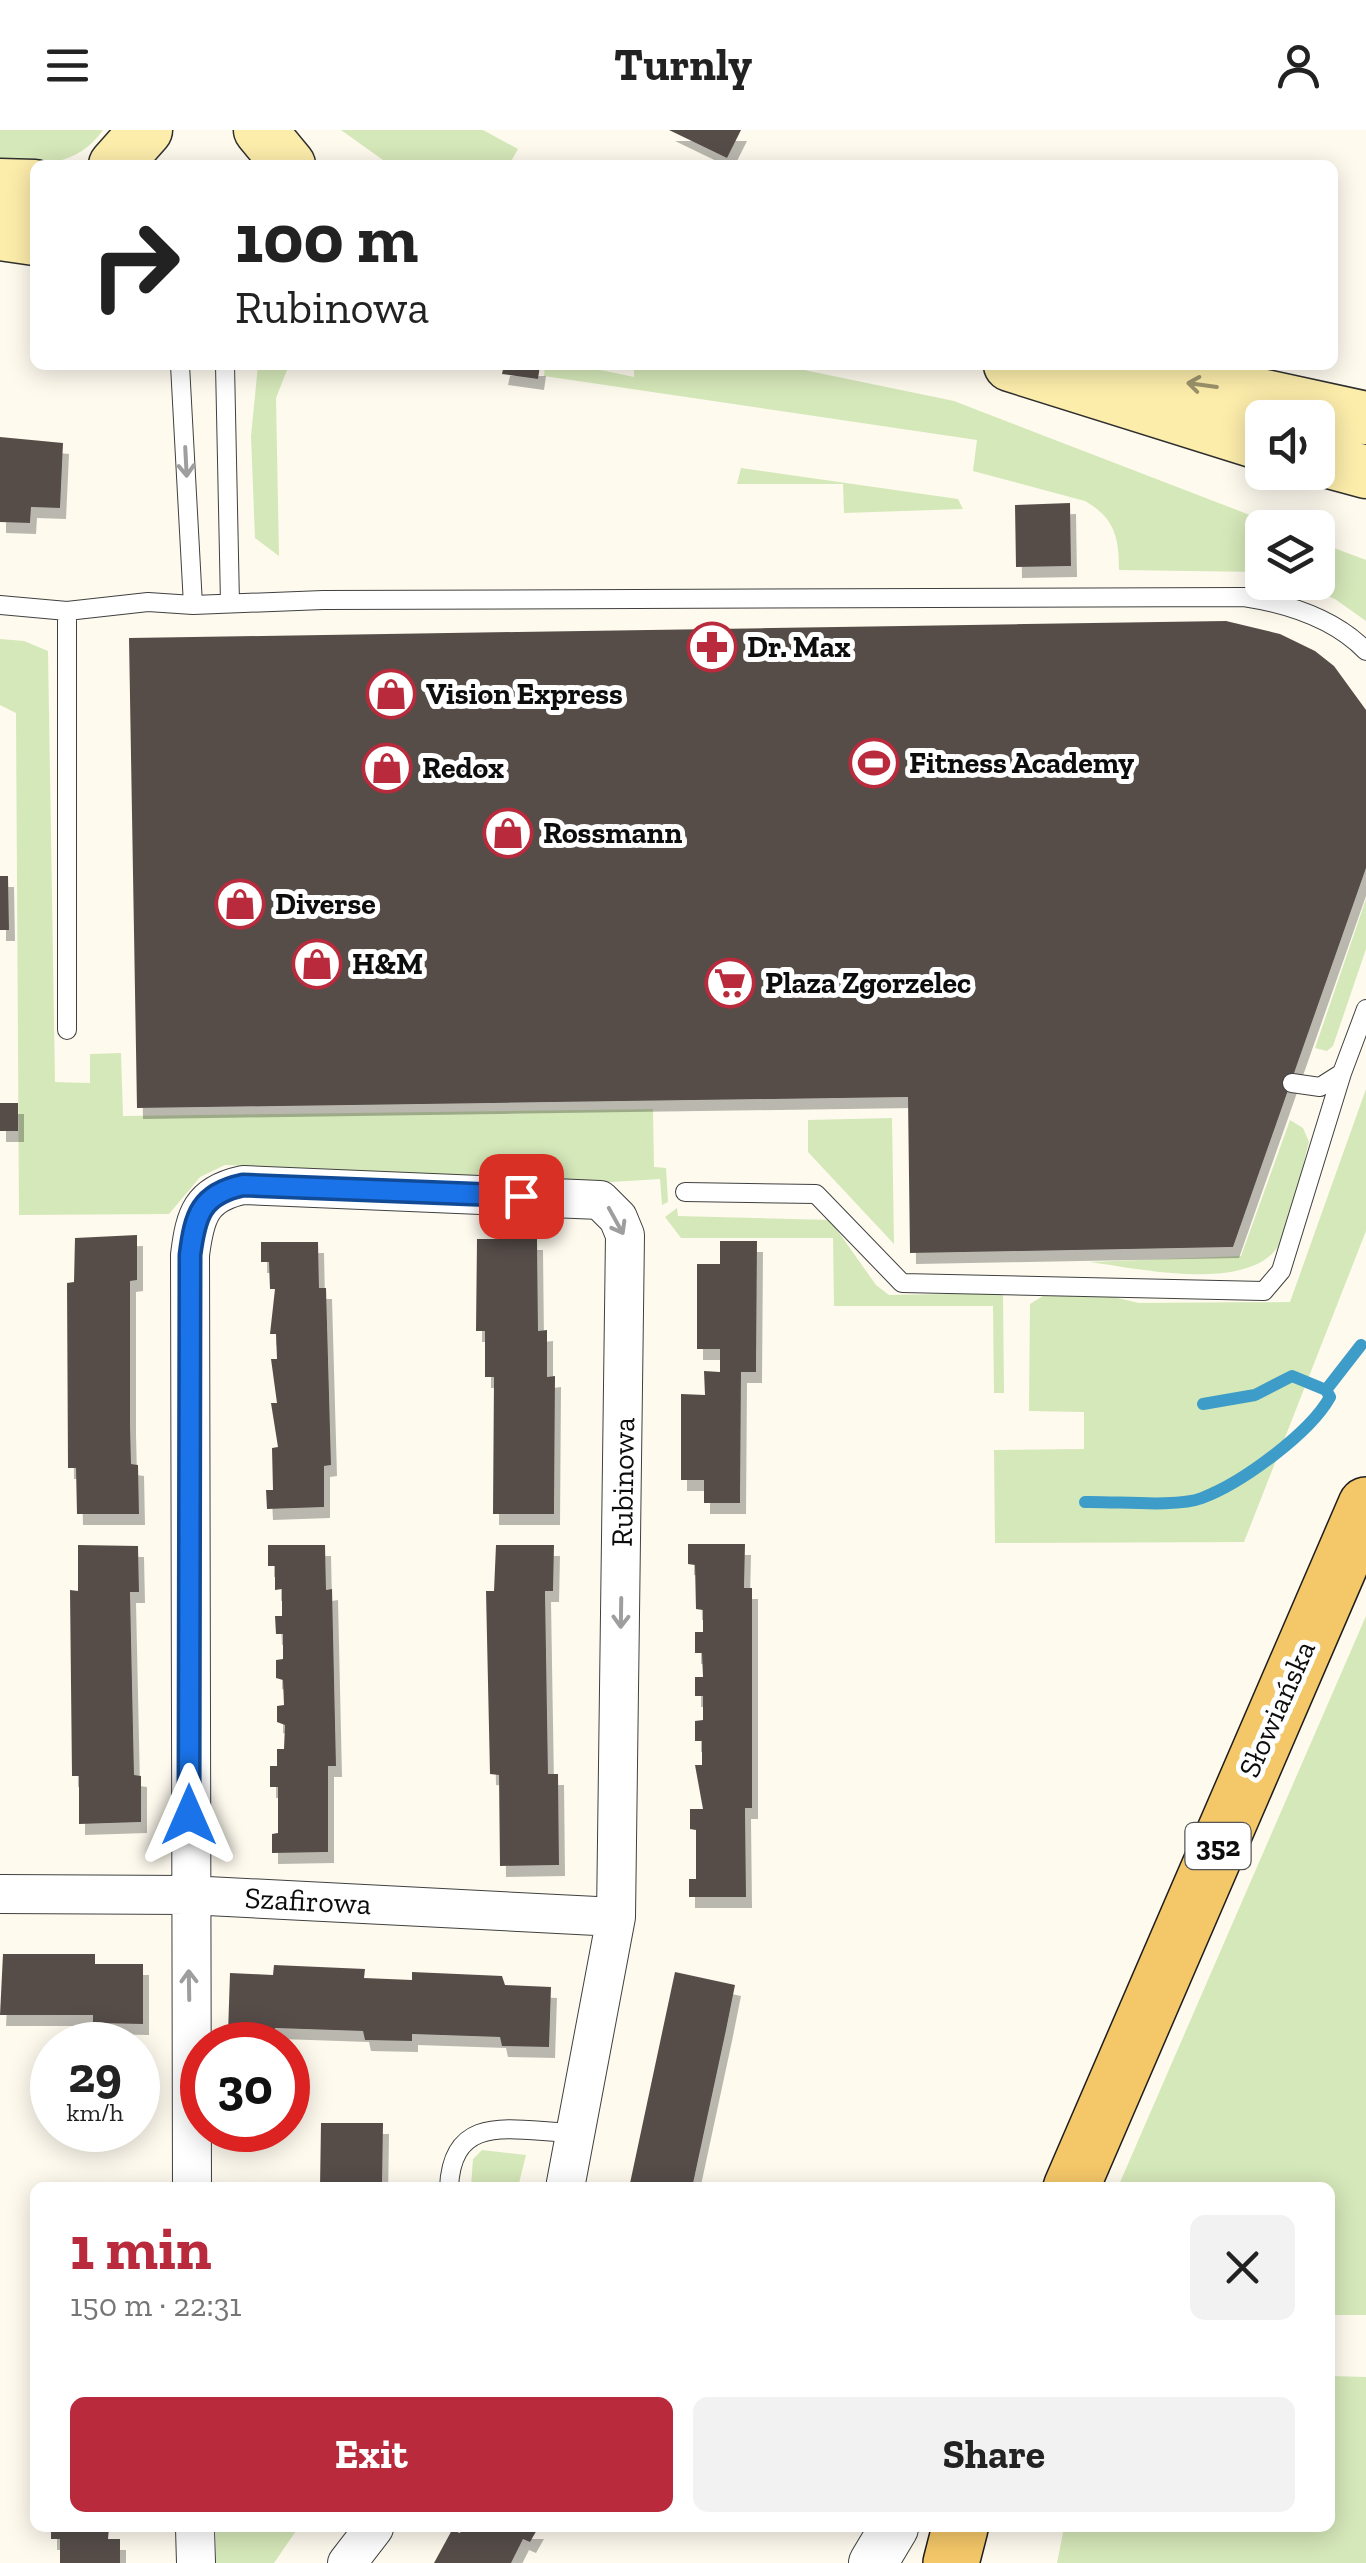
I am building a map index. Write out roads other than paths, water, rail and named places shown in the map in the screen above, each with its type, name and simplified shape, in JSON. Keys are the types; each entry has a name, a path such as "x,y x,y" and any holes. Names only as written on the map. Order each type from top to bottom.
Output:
{"main road":[{"path":"260,130 285,160"},
{"path":"0,185 30,186"},
{"path":"0,234 30,238"},
{"path":"1026,370 1245,439"},
{"path":"1094,370 1232,389 1366,418"},
{"path":"1335,464 1366,472"},
{"name":"Słowiańska","path":"1074,2182 1366,1506"},
{"path":"952,2563 959,2532"}],"street":[{"name":"Rubinowa","path":"188,1895 190,1255 194,1218 202,1203 224,1189 243,1185 600,1200 618,1218 625,1235 616,1918 566,2182"},
{"name":"Szafirowa","path":"0,1894 188,1895 616,1918"},
{"path":"188,1895 192,2182"},
{"path":"195,2532 196,2563"},
{"path":"347,2563 371,2532"},
{"path":"873,2563 892,2532"}],"lane":[{"path":"180,370 194,605"},
{"path":"225,370 230,603"},
{"path":"0,605 66,611 148,602 194,605 1244,596 1289,604 1352,637 1366,652"},
{"path":"66,611 67,1030"},
{"path":"685,1192 816,1194 902,1283 1264,1291 1280,1271 1366,1009"},
{"path":"1292,1083 1320,1087 1342,1073"},
{"path":"449,2182 450,2162 467,2136 484,2130 575,2134"}],"waterway":[{"path":"1085,1502 1191,1501 1236,1481 1307,1426 1330,1397 1326,1390 1361,1345"},
{"path":"1203,1404 1255,1395 1292,1376 1326,1390"}],"place":[{"name":"Dr. Max","path":"712,647"},
{"name":"Vision Express","path":"391,694"},
{"name":"Fitness Academy","path":"874,763"},
{"name":"Redox","path":"387,768"},
{"name":"Rossmann","path":"508,833"},
{"name":"Diverse","path":"240,904"},
{"name":"H&M","path":"317,964"},
{"name":"Plaza Zgorzelec","path":"730,983"}]}
